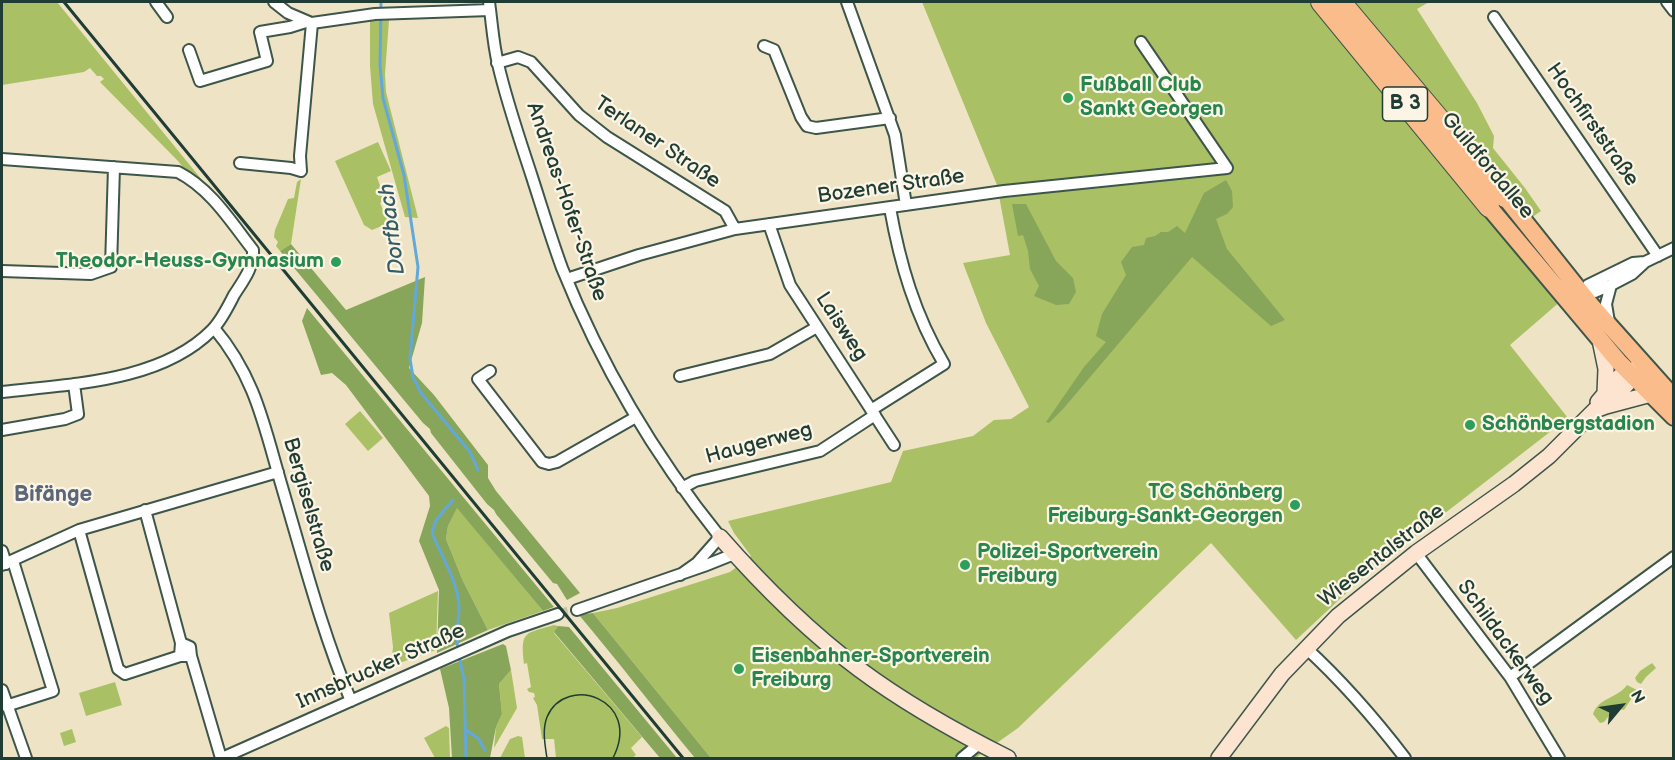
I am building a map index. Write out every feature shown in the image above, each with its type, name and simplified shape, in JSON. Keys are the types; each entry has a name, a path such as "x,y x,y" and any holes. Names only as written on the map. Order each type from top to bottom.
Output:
{"highway":[{"name":"Guildfordallee","path":"1321,2 1497,202"},
{"name":"Guildfordallee","path":"1341,2 1497,202"}],"main road":[{"name":"Guildfordallee","path":"1497,202 1576,300"},
{"name":"B 3","path":"1576,300 1635,368 1651,394 1674,417"},
{"path":"1605,334 1606,369 1602,403 1651,394"},
{"name":"B 3","path":"1635,368 1674,398"},
{"name":"Wiesentalstraße","path":"1219,759 1270,688 1306,648 1347,609 1416,553 1550,456 1602,403 1627,384 1635,368"},
{"name":"Andreas-Hofer-Straße","path":"720,537 734,554 822,639 859,670 929,716 1008,759"}],"street":[{"path":"156,2 167,18"},
{"path":"274,2 288,13 309,22"},
{"path":"847,2 890,118 897,143 906,206"},
{"path":"1667,2 1674,11"},
{"path":"189,50 201,81 267,61 260,32 309,22 489,6"},
{"name":"Andreas-Hofer-Straße","path":"489,6 497,63 543,211 567,279 598,349 636,417 682,488 720,537"},
{"name":"Hochfirststraße","path":"1494,17 1658,256"},
{"path":"240,163 301,171 300,156 309,22"},
{"name":"Bozener Straße","path":"567,279 639,255 735,229 1004,191 1227,168 1142,42"},
{"path":"764,46 774,50 801,117 807,126 816,128 890,118"},
{"name":"Terlaner Straße","path":"497,63 518,57 531,62 579,115 607,137 725,211 735,229"},
{"path":"2,159 178,172 196,183 210,196 253,250 254,259 247,275 214,328 181,353 150,368 74,384 2,392"},
{"path":"2,271 92,274 111,267 114,167"},
{"name":"Haugerweg","path":"682,488 695,481 820,451 944,364 929,339 907,282 890,208"},
{"name":"Laisweg","path":"769,224 790,285 894,446"},
{"path":"1576,300 1632,274 1645,262 1674,248"},
{"path":"1576,300 1588,285 1634,263 1645,262"},
{"path":"1605,334 1606,304 1611,285"},
{"path":"680,376 770,354 817,327"},
{"name":"Bergiselstraße","path":"214,328 237,357 258,403 332,652 351,701"},
{"path":"490,370 478,379 542,462 549,464 556,462 636,417"},
{"path":"2,430 65,419 78,414 74,384"},
{"path":"7,564 79,530 278,472"},
{"path":"145,510 180,643 190,647 186,656 221,759"},
{"path":"79,530 121,673 125,674 186,656"},
{"path":"680,575 697,562 720,537"},
{"path":"2,551 53,692 6,706"},
{"name":"Schildackerweg","path":"1416,553 1510,677 1559,759"},
{"path":"577,610 734,554"},
{"path":"1510,677 1674,556"},
{"name":"Innsbrucker Straße","path":"221,759 508,631 558,614"},
{"path":"1306,648 1367,710 1405,759"},
{"path":"2,690 27,759"},
{"path":"962,759 979,744"}],"green space":[{"path":"2,2 57,2 204,185 187,172 100,82 104,79 97,76 90,68 84,72 2,85"},
{"path":"922,2 1316,2 1562,300 1510,345 1568,418 1357,583 1296,640 1211,543 1018,728 977,757 980,758 711,758 593,613 617,608 730,572 751,556 728,521 891,482 903,451 973,436 994,420 1011,419 1029,407 986,323 963,263 1010,255 997,185"},
{"path":"1352,2 1429,2 1417,9 1477,103 1494,136 1493,148 1541,211 1528,220"},
{"path":"389,20 386,92 418,218 405,217 373,104 370,21"},
{"path":"378,142 391,171 377,177 385,200 380,203 389,223 372,230 364,225 335,161"},
{"path":"301,179 291,244 280,251 276,246 278,242 274,237 275,230 288,199 294,198 297,182"},
{"path":"1226,180 1232,191 1233,207 1227,214 1216,219 1227,249 1285,320 1271,326 1192,257 1063,409 1049,423 1046,422 1084,367 1106,342 1096,336 1102,314 1126,275 1121,262 1132,247 1144,245 1146,238 1161,232 1168,232 1177,226 1185,233 1204,193"},
{"path":"1012,204 1026,204 1056,261 1073,278 1076,292 1069,304 1056,305 1034,296 1039,286 1030,269 1023,235 1018,236"},
{"path":"291,244 346,310 425,277 422,323 409,368 434,395 488,465 488,478 496,491 580,593 567,600 557,584 553,583 487,504 430,429 280,251"},
{"path":"307,308 554,607 543,611 457,508 448,526 446,539 463,581 488,630 437,653 439,590 419,541 430,506 429,496 346,385 332,373 321,375 302,321"},
{"path":"360,411 383,438 368,451 345,424"},
{"path":"457,507 543,611 488,630 463,581 446,539 448,526"},
{"path":"438,591 436,650 391,666 393,647 389,613"},
{"path":"593,613 711,758 695,758 579,615"},
{"path":"554,625 558,626 554,633 642,737 631,748 636,755 632,758 556,758 554,739 542,739 537,705 533,698 534,693 527,689 531,687 527,663 524,664 523,645 524,639 531,632"},
{"path":"558,626 569,627 677,758 660,758 554,632"},
{"path":"503,644 506,646 511,670 499,684 502,714 496,727 490,758 452,758 449,708 440,669"},
{"path":"1652,663 1656,668 1641,684 1637,682 1635,678 1640,671"},
{"path":"511,670 517,708 494,748 496,727 502,714 499,684"},
{"path":"115,682 122,705 86,716 79,693"},
{"path":"1627,685 1637,690 1624,710 1615,708 1604,722 1600,723 1593,714 1596,709"},
{"path":"446,726 449,728 450,758 435,758 424,738"},
{"path":"72,729 76,742 64,746 60,733"},
{"path":"522,737 525,758 500,758 510,739"}],"waterway":[{"name":"Dorfbach","path":"381,2 380,65 383,98 404,175 418,267 410,359 413,377 421,393 470,452 478,470"},
{"name":"Dorfbach","path":"453,500 436,520 432,533 456,588 459,607 458,649"},
{"name":"Dorfbach","path":"459,656 464,679 466,758"},
{"path":"466,730 478,738 485,750"}],"tunnel":[{"path":"558,614 577,610"}],"tram line":[{"path":"547,758 544,732 547,717 557,704 570,697 584,695 598,699 610,707 618,721 620,737 613,758"}],"railway":[{"path":"64,2 683,758"}],"place":[{"name":"Fußball Club Sankt Georgen","path":"1068,98"},
{"name":"Theodor-Heuss-Gymnasium","path":"336,262"},
{"name":"Schönbergstadion","path":"1470,425"},
{"name":"TC Schönberg Freiburg-Sankt-Georgen","path":"1295,505"},
{"name":"Polizei-Sportverein Freiburg","path":"965,565"},
{"name":"Eisenbahner-Sportverein Freiburg","path":"739,669"}],"district":[{"name":"Bifänge","path":"53,495"}]}
